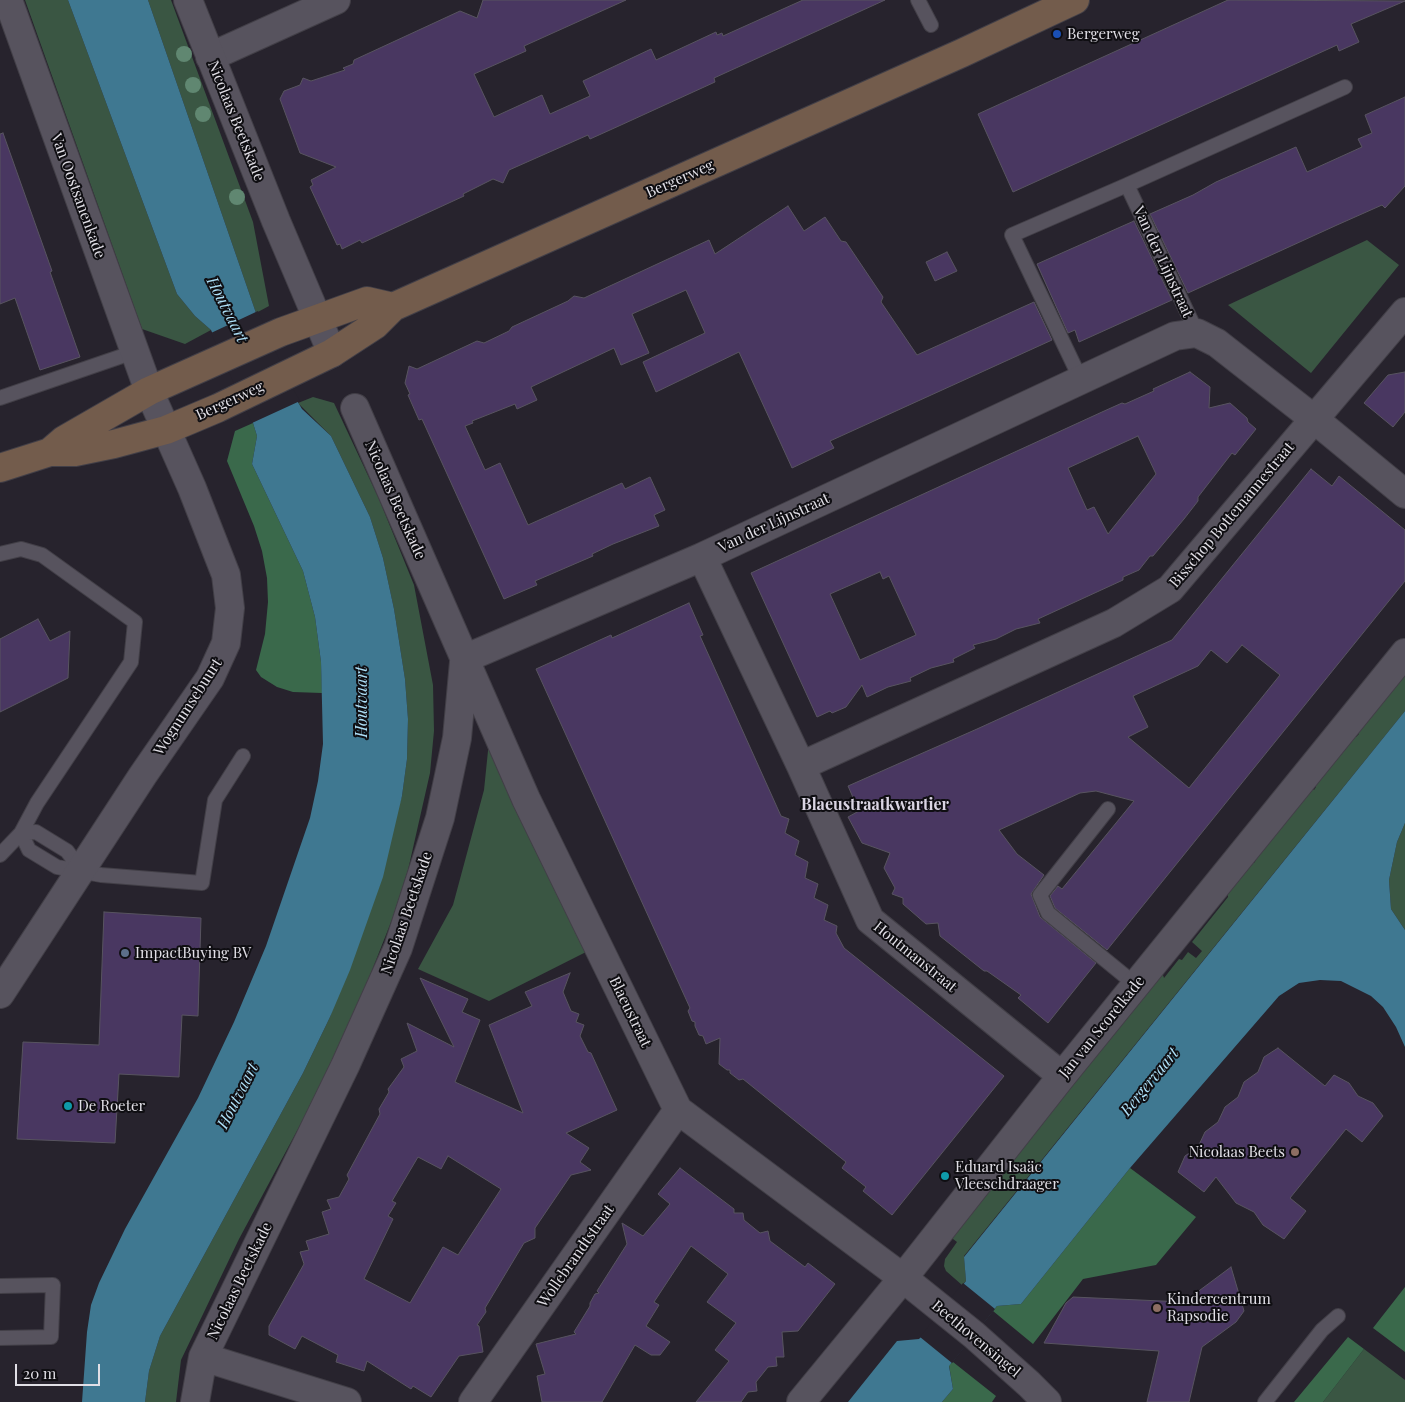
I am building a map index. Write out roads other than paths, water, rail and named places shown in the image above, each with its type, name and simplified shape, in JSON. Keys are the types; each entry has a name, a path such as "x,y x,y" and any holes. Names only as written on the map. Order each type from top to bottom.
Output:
{"main road":[{"name":"Bergerweg","path":"0,468 50,452 75,452 91,449 166,430 218,408 332,353 375,325 392,307 944,61 1076,0"},
{"name":"Bergerweg","path":"50,452 64,440 150,391 270,337 367,301 392,307"}],"street":[{"name":"Van Oostsanenkade","path":"8,0 134,352 150,391"},
{"name":"Nicolaas Beetskade","path":"188,0 332,353"},
{"path":"210,57 336,0"},
{"name":"Bisschop Bottemannestraat","path":"801,766 1114,623 1170,589 1405,312"},
{"path":"1197,333 1217,343 1314,418 1405,494"},
{"name":"Van der Lijnstraat","path":"464,659 702,557 1175,336 1197,333"},
{"name":"Wognumsebuurt","path":"0,994 143,775 210,678 221,658 229,628 230,608 226,575 192,488 150,391"},
{"name":"Nicolaas Beetskade","path":"195,1402 203,1357 345,1066 398,948 440,818 457,738 464,659 355,408"},
{"name":"Houtmanstraat","path":"702,557 801,766 870,920 1062,1076"},
{"name":"Jan van Scorelkade","path":"802,1402 1062,1076 1405,654"},
{"name":"Blaeustraat","path":"464,659 526,798 678,1110 902,1278"},
{"name":"Wollebrandtstraat","path":"473,1402 678,1110"},
{"name":"Beethovensingel","path":"902,1278 974,1335 1047,1402"},
{"path":"203,1357 347,1402"}],"lane":[{"path":"918,0 931,25"},
{"path":"1081,380 1012,235 1345,88"},
{"name":"Van der Lijnstraat","path":"1127,185 1197,333"},
{"path":"0,398 134,352"},
{"path":"0,554 21,548 42,555 135,622 131,662 37,803 21,833 0,855"},
{"path":"21,833 29,850 57,867 101,874 202,883 214,800 243,756"},
{"path":"1108,809 1040,895 1048,913 1136,985"},
{"path":"0,1286 53,1285 51,1337 0,1338"},
{"path":"1265,1402 1322,1330 1338,1316"}],"water":[{"name":"Houtvaart","path":"68,0 148,0 256,313 287,384 302,409 331,436 370,517 383,558 394,609 405,679 408,719 407,759 402,796 383,877 350,970 303,1073 160,1336 149,1371 145,1402 82,1402 91,1305 99,1283 125,1229 198,1098 234,1022 266,946 310,818 318,781 323,744 321,662 315,617 303,571 252,464 257,436 253,423 211,330 195,316 177,294"},
{"name":"Bergervaart","path":"1405,711 1405,823 1397,842 1389,880 1391,909 1405,930 1405,1047 1396,1027 1383,1007 1371,996 1341,981 1320,980 1299,983 1279,996 1130,1168 1021,1304 997,1306 949,1366 953,1389 942,1402 848,1402 897,1341 919,1339 921,1337 966,1281 964,1257"}],"place":[{"name":"Bergerweg","path":"1057,34"},
{"name":"ImpactBuying BV","path":"125,953"},
{"name":"De Roeter","path":"68,1106"},
{"name":"Nicolaas Beets","path":"1295,1152"},
{"name":"Eduard Isaäc Vleeschdraager","path":"945,1176"},
{"name":"Kindercentrum Rapsodie","path":"1157,1308"}],"district":[{"name":"Blaeustraatkwartier","path":"875,805"}]}
